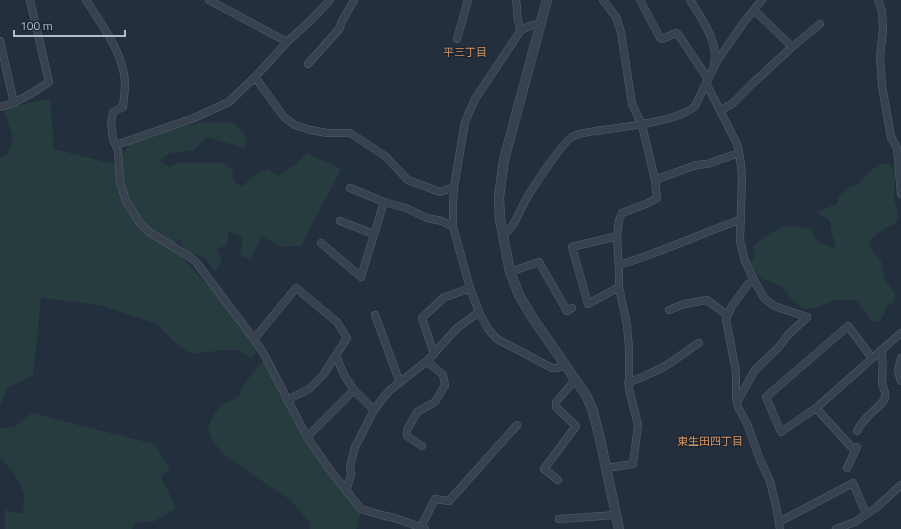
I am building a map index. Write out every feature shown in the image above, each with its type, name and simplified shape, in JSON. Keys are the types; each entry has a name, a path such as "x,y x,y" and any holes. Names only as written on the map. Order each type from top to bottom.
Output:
{"street":[{"path":"0,107 14,103 49,82 30,0"},
{"path":"86,0 110,36 116,47 122,65 125,82 123,107 113,112 111,123 113,139 118,151 120,182 126,201 140,223 149,232 196,262 254,339 265,356 307,437 346,491 361,509 395,518 423,528 435,499 449,501 517,425"},
{"path":"209,0 287,42"},
{"path":"116,145 194,118 229,102 330,0"},
{"path":"308,64 340,28 341,23 354,0"},
{"path":"457,39 468,0"},
{"path":"516,0 518,10 517,21 521,30"},
{"path":"547,0 503,166 499,197 500,219 510,272 519,295 586,395 593,412 607,468 616,524 559,520"},
{"path":"603,0 616,17 621,32 632,104 642,125 655,180 657,198 622,213 619,220 617,236 619,287 627,325 629,348 628,383 638,425 632,464 607,468"},
{"path":"640,0 660,38 662,39 676,33 678,34 707,81 737,144 742,177 740,241 745,260 754,280 764,298 774,306 807,317 788,336 779,348 755,370 737,402"},
{"path":"690,0 712,42 715,59 713,68"},
{"path":"503,235 509,231 527,197 571,137 592,132 642,125 684,114 691,110 695,106 713,68 728,45 762,0"},
{"path":"878,0 882,11 883,30 880,57 882,86 891,137 897,148 901,194"},
{"path":"754,10 792,47"},
{"path":"541,24 532,25 521,30 475,99 465,122 454,187 453,227 470,288 479,312 488,329 497,339 552,368 565,365"},
{"path":"721,110 732,104 752,83 820,24"},
{"path":"0,41 14,103"},
{"path":"255,77 284,117 295,125 327,133 350,132 385,156 408,180 440,192 454,187"},
{"path":"655,180 696,165 707,164 739,153"},
{"path":"350,188 384,202 406,208 427,218 442,221 453,227"},
{"path":"321,244 361,277 384,202"},
{"path":"619,265 641,259 740,220"},
{"path":"340,221 374,234"},
{"path":"617,236 572,247 588,304 619,287"},
{"path":"510,272 539,262 567,311 572,308"},
{"path":"754,280 742,292 726,319 736,372 737,402 770,481 780,525 852,482 866,514"},
{"path":"254,339 296,288 337,322 347,338 323,375 309,389 287,400"},
{"path":"434,354 422,318 443,298 470,288"},
{"path":"669,310 684,304 707,300 727,315"},
{"path":"346,491 352,475 350,467 355,447 374,410 383,398 427,361 457,328 479,312"},
{"path":"374,315 400,383"},
{"path":"872,358 848,326 766,397 781,432 816,408 901,333"},
{"path":"628,383 660,370 687,349 699,344"},
{"path":"857,431 862,421 885,398 886,392 882,384 883,358 881,350"},
{"path":"336,356 344,375 354,390 374,410"},
{"path":"901,358 898,371 901,381"},
{"path":"422,446 407,436 407,430 417,412 435,402 445,386 443,375 427,361"},
{"path":"558,480 544,469 576,426 556,407 556,402 575,380"},
{"path":"307,437 354,390"},
{"path":"816,408 856,449 847,468"},
{"path":"836,529 855,522 877,508 901,484"}],"green space":[{"path":"50,99 54,149 113,164 124,152 133,138 204,122 234,123 247,138 245,148 206,137 194,150 170,153 160,160 169,167 177,163 224,163 233,170 233,180 242,187 253,176 268,169 278,176 296,164 307,153 341,169 301,246 281,247 262,236 251,259 240,256 243,238 229,232 227,245 217,249 222,261 215,271 205,258 187,252 179,240 171,245 216,294 260,349 251,358 239,350 224,350 192,354 180,347 157,324 100,305 41,298 33,375 7,388 0,406 0,157 8,154 13,138 4,108"},
{"path":"881,164 889,164 895,172 894,199 898,217 896,223 874,236 869,243 874,253 881,261 884,278 895,294 894,302 885,308 885,313 880,321 874,322 869,319 865,311 855,300 834,300 812,309 803,308 793,301 782,286 764,280 756,273 751,263 755,255 753,247 763,238 783,227 800,226 812,230 816,240 826,246 836,248 831,234 830,221 822,217 819,212 837,204 839,196 849,188 858,184 870,171"},
{"path":"264,360 308,440 340,488 361,511 356,529 310,529 309,521 289,499 224,454 213,442 208,428 213,415 222,405 238,397 247,380"},
{"path":"31,413 154,444 170,469 161,477 176,508 155,521 135,523 132,529 5,529 5,510 23,514 24,493 13,472 0,458 0,429 14,427"}],"district":[{"name":"平三丁目","path":"465,52"},
{"name":"東生田四丁目","path":"710,441"}]}
